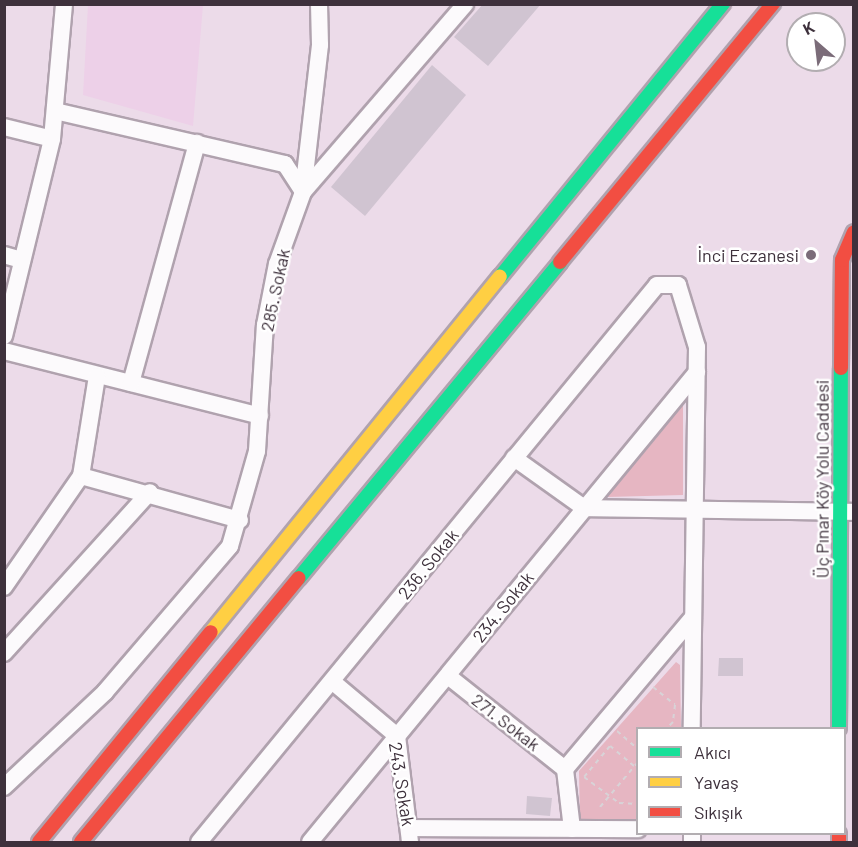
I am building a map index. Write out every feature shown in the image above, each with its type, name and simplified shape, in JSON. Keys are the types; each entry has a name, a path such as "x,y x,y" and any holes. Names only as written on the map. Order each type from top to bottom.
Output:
{"main road":[{"path":"698,35 717,4"},
{"path":"36,843 723,4"},
{"path":"81,843 772,8"},
{"name":"Üç Pınar Köy Yolu Caddesi","path":"839,727 847,512 842,260 854,232"}],"street":[{"path":"4,336 52,139 64,4"},
{"name":"285. Sokak","path":"4,787 105,692 230,546 240,520 257,451 267,315 277,264 303,192 320,45 319,4"},
{"path":"55,111 285,164 303,192 465,4"},
{"path":"4,127 52,139"},
{"path":"131,382 197,143"},
{"path":"4,255 22,260"},
{"name":"236. Sokak","path":"199,843 657,285 678,285 697,347 697,372"},
{"path":"4,351 260,416"},
{"path":"692,727 693,509 697,372"},
{"name":"234. Sokak","path":"310,843 697,372"},
{"path":"8,576 81,476 97,376"},
{"path":"514,458 584,508 847,512"},
{"path":"81,476 150,492 240,520"},
{"path":"4,653 150,492"},
{"path":"572,829 565,769 692,618"},
{"name":"271. Sokak","path":"447,676 565,769"},
{"name":"243. Sokak","path":"333,682 397,736 410,835"},
{"path":"410,835 636,829"}],"path":[{"path":"650,684 675,705 673,722 669,727"},
{"path":"613,728 636,747"},
{"path":"600,807 609,797 634,766 610,746 584,777 609,797 619,803 636,804"}],"shaded area":[{"path":"88,5 203,5 193,126 83,95"},
{"path":"683,399 683,495 607,497"},
{"path":"676,662 680,665 681,727 636,727 636,823 580,821 579,771"}],"building":[{"path":"483,4 541,4 488,66 454,37"},
{"path":"432,65 466,95 365,216 331,187"},
{"path":"719,658 743,658 743,676 718,676"},
{"path":"527,796 552,798 550,816 526,814"}],"traffic: fast":[{"path":"500,277 723,4"},
{"path":"299,578 560,262"},
{"path":"839,727 841,368"}],"traffic: slow":[{"path":"211,632 500,277"}],"traffic: jam":[{"path":"560,262 773,4"},
{"path":"841,368 842,260 854,232"},
{"path":"81,842 299,578"},
{"path":"39,842 211,632"},
{"path":"839,835 839,842"}],"place":[{"name":"İnci Eczanesi","path":"811,255"}]}
